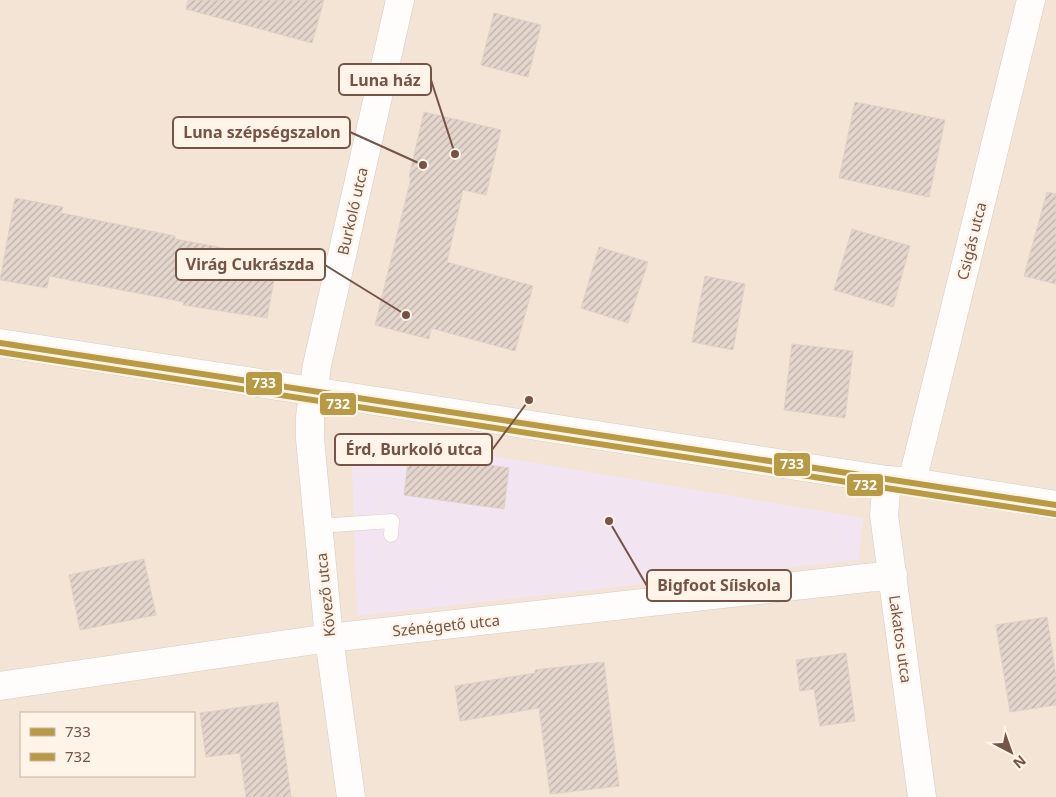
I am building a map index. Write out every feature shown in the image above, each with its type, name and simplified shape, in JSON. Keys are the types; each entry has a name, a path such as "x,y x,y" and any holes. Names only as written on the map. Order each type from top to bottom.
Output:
{"street":[{"name":"Burkoló utca","path":"313,393 319,356 400,0"},
{"name":"Csigás utca","path":"899,481 1031,0"},
{"path":"0,343 313,393 1056,505"},
{"name":"Kövező utca","path":"313,393 310,439 318,526 329,638 351,797"},
{"name":"Lakatos utca","path":"899,481 884,515 922,797"},
{"name":"Szénégető utca","path":"0,686 329,638 892,575"}],"lane":[{"path":"318,526 392,521 391,535"}],"shaded area":[{"path":"0,0 1056,0 1056,797 0,797"},
{"path":"351,432 863,518 859,560 357,616"}],"building":[{"path":"188,0 324,0 312,43 186,9"},
{"path":"494,13 541,25 528,77 481,65"},
{"path":"855,102 945,120 929,197 839,178"},
{"path":"424,112 501,130 486,195 463,190 447,262 533,286 515,351 431,328 429,339 375,325 411,178 409,177"},
{"path":"1047,192 1056,194 1056,284 1024,276"},
{"path":"15,198 63,207 61,213 175,236 175,239 278,258 267,318 183,305 184,302 49,276 47,288 0,280"},
{"path":"852,229 910,246 893,307 834,290"},
{"path":"599,247 648,262 628,323 581,308"},
{"path":"705,276 745,284 733,350 692,342"},
{"path":"792,344 853,351 845,418 784,410"},
{"path":"409,454 509,468 504,509 404,495"},
{"path":"144,559 156,615 80,630 69,575"},
{"path":"1047,617 1056,676 1056,705 1010,712 996,625"},
{"path":"846,653 855,721 820,726 814,689 800,691 796,660"},
{"path":"604,662 619,786 550,794 539,708 460,721 455,686 535,673 535,670"},
{"path":"278,702 291,797 246,797 240,753 206,757 200,713"}],"transit line":[{"name":"733","path":"0,343 1056,505"},
{"name":"732","path":"0,352 1055,514"}],"place":[{"name":"Luna ház","path":"455,154"},
{"name":"Luna szépségszalon","path":"423,165"},
{"name":"Virág Cukrászda","path":"406,315"},
{"name":"Érd, Burkoló utca","path":"529,400"},
{"name":"Bigfoot Síiskola","path":"609,521"}]}
